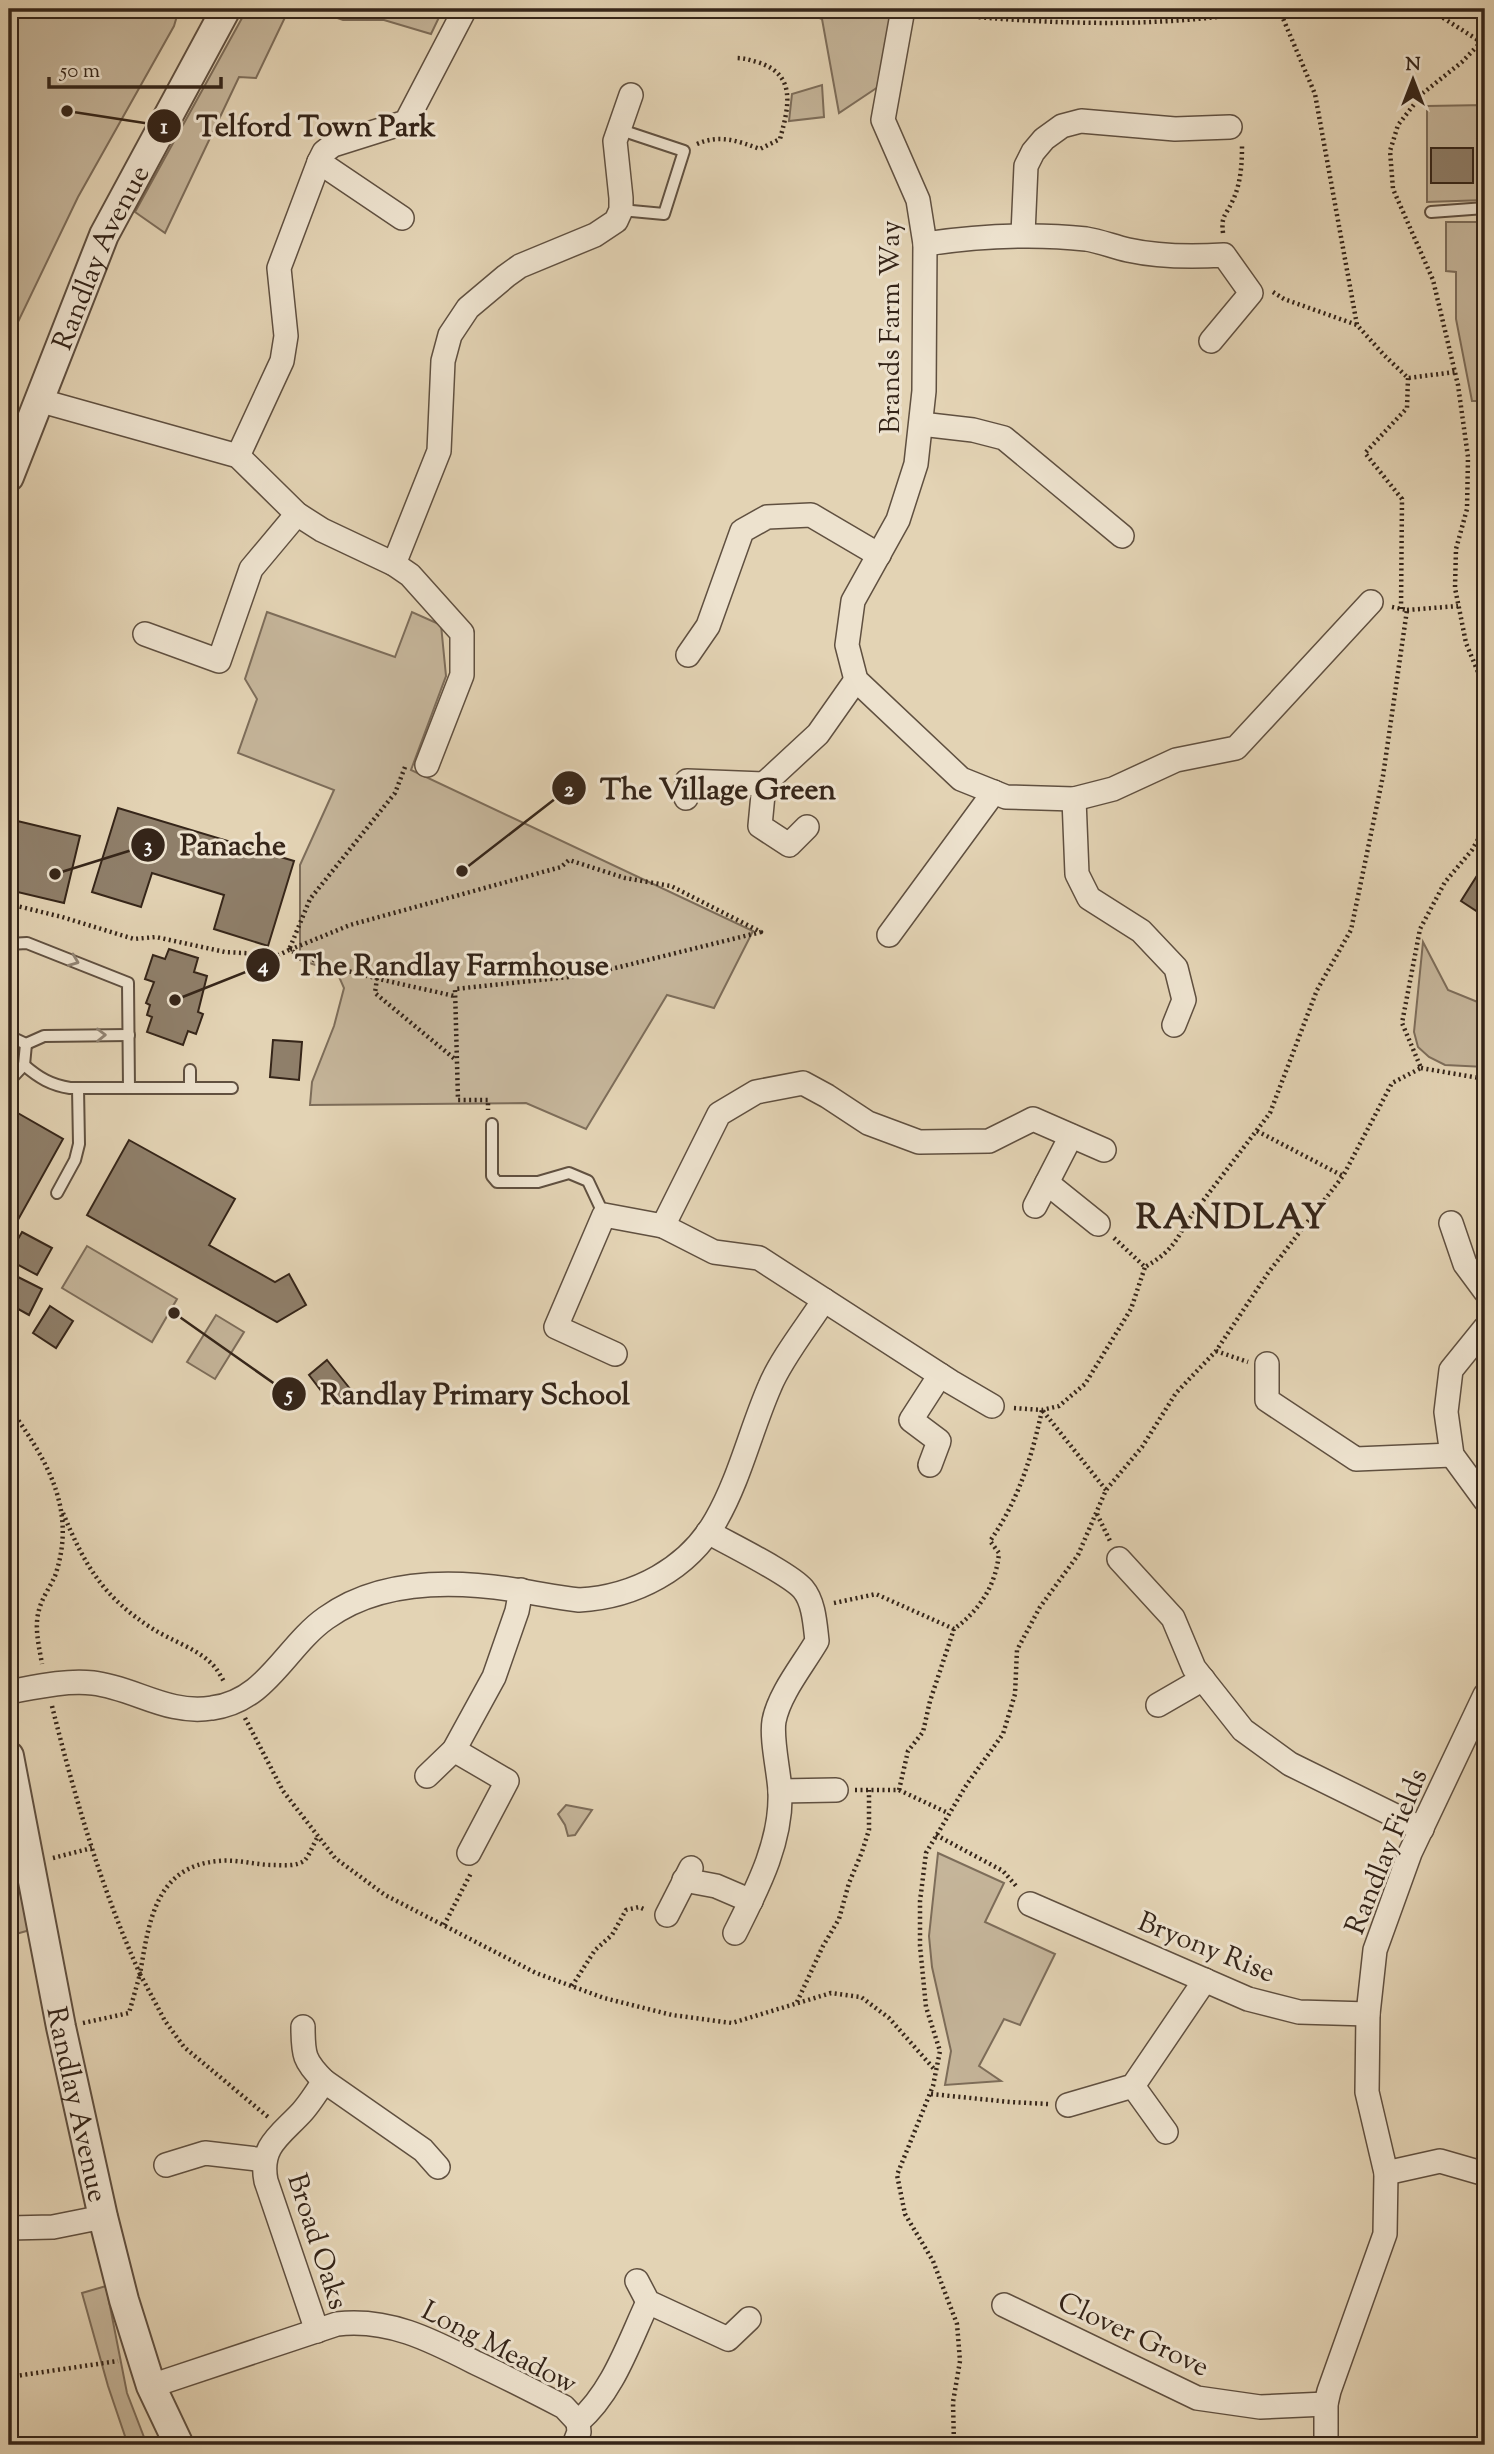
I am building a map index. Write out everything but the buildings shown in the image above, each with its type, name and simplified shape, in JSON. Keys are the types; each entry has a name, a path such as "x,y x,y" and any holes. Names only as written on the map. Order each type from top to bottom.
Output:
{"street":[{"name":"Randlay Avenue","path":"9,477 104,234 226,9"},
{"path":"238,456 286,349 279,268 324,152 333,145 406,122 465,9"},
{"name":"Brands Farm Way","path":"856,680 847,645 853,601 902,509 916,464 924,391 925,244 918,200 883,120 903,9"},
{"path":"394,564 439,451 444,348 457,322 468,308 520,266 606,229 616,221 621,210 615,151 618,129 631,95"},
{"path":"1023,234 1026,166 1032,152 1044,139 1062,127 1081,121 1109,121 1175,129 1230,127"},
{"path":"319,162 402,218"},
{"path":"925,244 1023,234 1091,240 1126,250 1163,256 1224,255 1251,293 1211,341"},
{"path":"38,400 238,456 297,514 322,530 394,564 424,589 462,634 462,675 427,765"},
{"path":"921,424 973,430 1004,438 1122,536"},
{"path":"145,634 219,661 251,569 297,514"},
{"path":"688,654 708,626 742,531 767,517 811,515 878,555"},
{"path":"807,827 789,845 760,826 764,785 818,734 856,680 961,779 1006,797 1074,799 1113,789 1176,760 1236,748 1371,602"},
{"path":"686,798 687,781 764,785"},
{"path":"889,935 994,792"},
{"path":"1074,799 1077,874 1089,898 1141,930 1176,968 1184,1000 1174,1025"},
{"path":"663,1226 719,1114 757,1092 803,1083 868,1123 919,1142 989,1141 1032,1119 1104,1150"},
{"path":"1035,1206 1070,1136"},
{"path":"1047,1183 1098,1224"},
{"path":"615,1354 556,1327 604,1215 663,1226 714,1252 759,1258 992,1406"},
{"path":"1451,1223 1465,1264 1485,1291"},
{"path":"9,1692 47,1685 93,1683 120,1689 166,1706 213,1709 237,1701 256,1690 325,1618 351,1603 388,1591 462,1584 579,1600 626,1592 653,1580 680,1564 708,1532 732,1487 771,1383 824,1300"},
{"path":"1485,1328 1451,1370 1446,1412 1452,1455 1485,1500"},
{"path":"1267,1366 1267,1400 1356,1459 1452,1455"},
{"path":"930,1465 939,1441 911,1420 940,1375"},
{"path":"708,1532 803,1588 812,1608 817,1641 788,1687 774,1722 780,1817 774,1844 751,1901 734,1933"},
{"path":"1119,1559 1173,1618 1194,1668 1243,1730 1290,1764 1422,1829"},
{"path":"426,1776 454,1750 494,1677 517,1611 521,1590"},
{"path":"1158,1705 1203,1679"},
{"name":"Randlay Fields","path":"1326,2445 1326,2404 1329,2391 1385,2234 1385,2173 1367,2092 1368,2014 1375,1950 1410,1853 1485,1695"},
{"path":"454,1750 507,1781 469,1853"},
{"name":"Randlay Avenue","path":"9,1756 61,2027 103,2217 124,2300 151,2386 179,2445"},
{"path":"780,1791 836,1790"},
{"path":"667,1915 688,1873 751,1901"},
{"name":"Bryony Rise","path":"1030,1903 1248,1999 1299,2012 1368,2014"},
{"path":"1068,2105 1133,2086 1205,1980"},
{"path":"303,2026 304,2057 309,2067 324,2081 423,2150 438,2167"},
{"name":"Broad Oaks","path":"317,2331 266,2181 265,2160 283,2130 302,2112 324,2081"},
{"path":"1133,2086 1166,2132"},
{"path":"166,2165 205,2153 265,2160"},
{"path":"1385,2173 1440,2161 1485,2174"},
{"path":"9,2228 53,2227 103,2217"},
{"path":"637,2281 648,2302 728,2339 749,2319"},
{"path":"574,2445 579,2432 578,2422 588,2414 604,2392 648,2302"},
{"name":"Clover Grove","path":"1004,2305 1197,2398 1260,2407 1326,2404"},
{"name":"Long Meadow","path":"151,2386 337,2324 357,2322 378,2324 422,2336 564,2407 578,2422"}],"lane":[{"path":"618,129 684,151 664,214 621,210"},
{"path":"1431,212 1485,208"},
{"path":"9,944 27,943 128,983 130,1088"},
{"path":"9,1036 26,1044 44,1036 129,1035"},
{"path":"9,1081 24,1065 26,1044"},
{"path":"24,1065 53,1085 78,1088 232,1088"},
{"path":"190,1070 190,1086"},
{"path":"57,1193 75,1160 79,1144 78,1088"},
{"path":"492,1124 492,1176 497,1182 538,1182 569,1173 587,1181 604,1215"}],"path":[{"path":"903,9 985,18 1141,24 1270,9"},
{"path":"1279,9 1315,94 1357,325"},
{"path":"1429,9 1481,42"},
{"path":"1482,9 1481,42 1462,62 1423,93 1398,125 1390,151 1393,189 1433,280 1455,372 1468,457 1467,509 1456,549 1455,588 1466,643 1485,689"},
{"path":"684,151 705,141 729,138 760,149 780,139 788,109 787,93 781,74 767,65 736,58"},
{"path":"1224,255 1221,219 1233,201 1242,169 1241,127 1230,127"},
{"path":"992,1406 1042,1410 1059,1406 1085,1384 1131,1309 1145,1267 1165,1255 1175,1243 1186,1223 1270,1112 1317,990 1351,930 1382,776 1404,610 1402,499 1365,453 1407,408 1408,378 1357,325 1283,299 1256,280 1245,284"},
{"path":"1408,378 1455,372"},
{"path":"1371,602 1404,610 1458,606"},
{"path":"289,950 310,900 395,793 406,765 427,765"},
{"path":"1421,1068 1402,1023 1420,929 1444,882 1472,850 1485,827"},
{"path":"9,904 134,939 156,937 225,952 279,955 350,925 561,867 569,860 625,878 671,886 761,932 587,975 455,989 458,1100 488,1100 488,1116 492,1124"},
{"path":"289,950 377,978 454,996"},
{"path":"377,978 375,993 456,1061"},
{"path":"954,2445 953,2402 960,2361 957,2324 933,2261 905,2214 897,2175 931,2094 940,2052 926,2007 920,1946 920,1901 926,1853 948,1814 1003,1734 1015,1694 1017,1650 1040,1606 1078,1555 1106,1490 1142,1447 1176,1394 1216,1351 1268,1273 1343,1176 1392,1083 1421,1068 1485,1079"},
{"path":"1257,1130 1343,1176"},
{"path":"1098,1224 1145,1267"},
{"path":"1216,1351 1267,1366"},
{"path":"9,1407 32,1439 54,1479 62,1513 81,1556 97,1580 116,1600 151,1628 212,1664 237,1701 283,1791 335,1858 385,1895 536,1973 604,1998 672,2015 732,2024 831,1993 861,1997 889,2018 936,2071"},
{"path":"1042,1410 1106,1490"},
{"path":"899,1790 908,1751 923,1732 930,1701 954,1629 968,1619 992,1586 999,1553 990,1541 1006,1518 1020,1489 1042,1410"},
{"path":"62,1513 62,1541 55,1576 39,1610 36,1626 66,1766 119,1928 165,2021 184,2047 283,2130"},
{"path":"1096,1513 1119,1559"},
{"path":"812,1608 876,1594 954,1629"},
{"path":"836,1790 899,1790 948,1814"},
{"path":"797,2003 823,1946 839,1919 849,1883 862,1852 869,1830 869,1790"},
{"path":"936,1835 1003,1871 1030,1903"},
{"path":"61,2027 129,2013 140,1974 149,1922 155,1905 173,1879 203,1863 221,1861 266,1865 296,1864 305,1860 318,1836"},
{"path":"28,1864 92,1848"},
{"path":"444,1925 478,1860 469,1853"},
{"path":"572,1986 595,1950 612,1935 626,1910 639,1907 665,1919 667,1915"},
{"path":"931,2094 1068,2105"},
{"path":"9,2377 130,2359"}],"shaded area":[{"path":"9,9 179,9 174,26 78,197 16,326 9,348"},
{"path":"247,9 289,9 256,78 239,77 165,233 135,212"},
{"path":"312,9 443,9 431,34 384,20 343,20"},
{"path":"796,9 897,9 884,83 839,113 822,19"},
{"path":"822,85 824,117 789,121 792,94"},
{"path":"1485,105 1485,200 1427,202 1427,106"},
{"path":"1446,222 1485,222 1485,408 1484,401 1472,401 1456,319 1456,272 1446,271"},
{"path":"1481,497 1485,498 1485,592 1477,592"},
{"path":"267,612 395,657 412,612 441,625 446,676 411,770 753,931 714,1008 667,995 586,1129 526,1103 310,1105 312,1082 334,1026 344,988 337,972 300,960 300,865 334,790 238,753 257,699 245,679"},
{"path":"1423,942 1448,990 1485,1005 1485,1067 1445,1065 1429,1057 1418,1047 1414,1032"},
{"path":"87,1246 177,1299 152,1342 62,1288"},
{"path":"216,1315 244,1332 215,1379 187,1362"},
{"path":"566,1805 592,1810 575,1835 568,1836 558,1814"},
{"path":"9,1851 30,1930 9,1936"},
{"path":"938,1853 1004,1883 985,1922 1055,1954 1020,2025 1004,2019 979,2066 1001,2081 945,2085 951,2051 932,1967 929,1936"},
{"path":"106,2286 127,2393 147,2445 128,2445 82,2293"}],"place":[{"name":"Telford Town Park","path":"67,111"},
{"name":"The Village Green","path":"462,871"},
{"name":"Panache","path":"55,874"},
{"name":"The Randlay Farmhouse","path":"175,1000"},
{"name":"Randlay Primary School","path":"174,1313"}],"district":[{"name":"RANDLAY","path":"1232,1216"}]}
